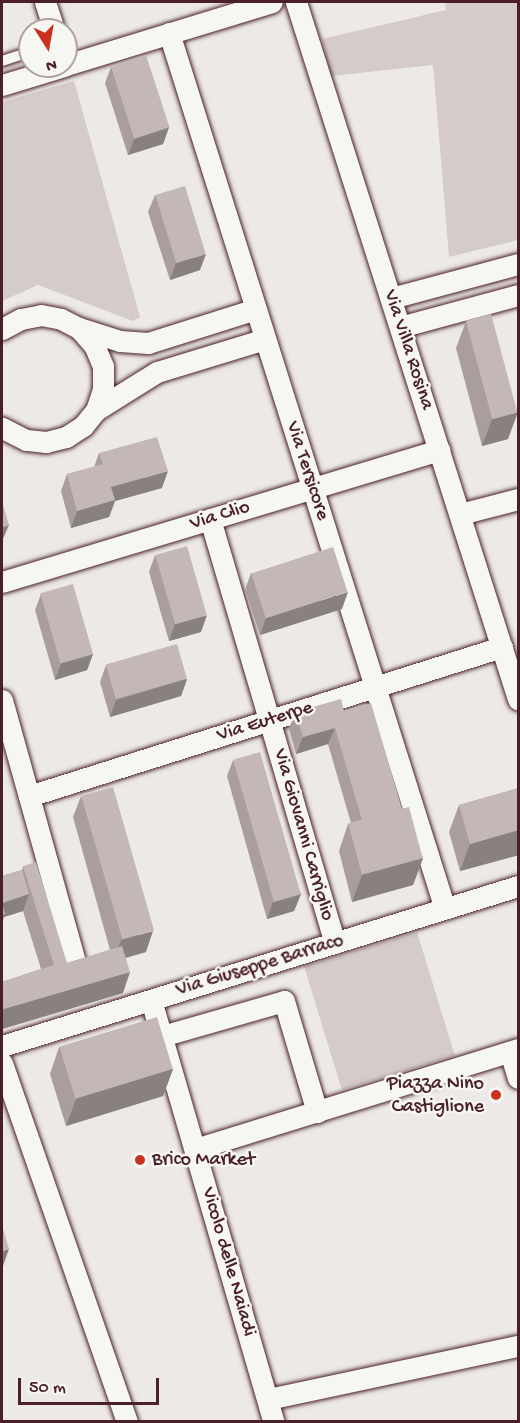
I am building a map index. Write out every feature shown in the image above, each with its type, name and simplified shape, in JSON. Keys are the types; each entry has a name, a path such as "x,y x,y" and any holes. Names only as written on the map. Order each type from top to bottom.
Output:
{"street":[{"path":"45,2 50,18"},
{"path":"78,62 272,2"},
{"name":"Via Villa Rosina","path":"297,2 519,699"},
{"name":"Via Tersicore","path":"169,33 445,909"},
{"path":"2,85 25,78"},
{"path":"391,298 519,264"},
{"path":"457,280 465,310"},
{"path":"400,327 519,296"},
{"path":"2,329 21,319 41,315 61,319 79,328 120,341 148,343 256,309"},
{"path":"79,328 94,345 103,366 103,389 96,410"},
{"path":"2,441 46,442 66,437 83,426 96,410 157,372 265,339"},
{"path":"2,428 26,440"},
{"name":"Via Clio","path":"2,582 440,450"},
{"path":"460,514 519,499"},
{"name":"Via Giovanni Carriglio","path":"210,519 335,943"},
{"name":"Via Euterpe","path":"28,796 502,647"},
{"path":"2,700 78,972"},
{"name":"Via Giuseppe Barraco","path":"2,1046 519,886"},
{"name":"Vicolo delle Naiadi","path":"152,1000 274,1422"},
{"path":"162,1036 284,1001 316,1112"},
{"path":"195,1149 514,1051 519,1078"},
{"path":"2,1064 127,1422"},
{"path":"268,1399 519,1346"}],"lane":[{"path":"2,61 18,56"}],"shaded area":[{"path":"445,2 518,2 518,240 449,257 433,65 331,76 322,39 446,10"},
{"path":"74,81 140,317 133,321 38,285 2,301 2,102"},
{"path":"417,932 455,1055 342,1090 304,966"}],"building":[{"path":"146,55 169,127 134,139 111,66"},
{"path":"185,186 206,254 176,263 155,195"},
{"path":"491,314 517,413 492,419 466,321"},
{"path":"157,437 168,471 111,487 115,500 77,511 67,474 103,464 99,453"},
{"path":"2,501 9,525 2,527"},
{"path":"187,546 207,615 175,624 155,555"},
{"path":"333,547 348,592 266,618 251,574"},
{"path":"73,584 93,654 60,664 40,593"},
{"path":"177,644 187,679 116,699 106,664"},
{"path":"341,699 344,711 371,703 402,809 362,820 335,728 303,737 295,712"},
{"path":"260,752 301,894 274,902 233,760"},
{"path":"113,787 154,930 122,939 81,796"},
{"path":"519,788 519,830 470,844 459,805"},
{"path":"409,807 423,858 362,874 348,823"},
{"path":"36,862 67,963 122,946 130,972 4,1009 2,982 54,965 23,866"},
{"path":"22,870 29,894 2,903 2,876"},
{"path":"157,1017 173,1069 75,1098 59,1047"},
{"path":"2,1225 9,1249 2,1251"}],"place":[{"name":"Piazza Nino Castiglione","path":"496,1095"},
{"name":"Brico Market","path":"140,1160"}]}
